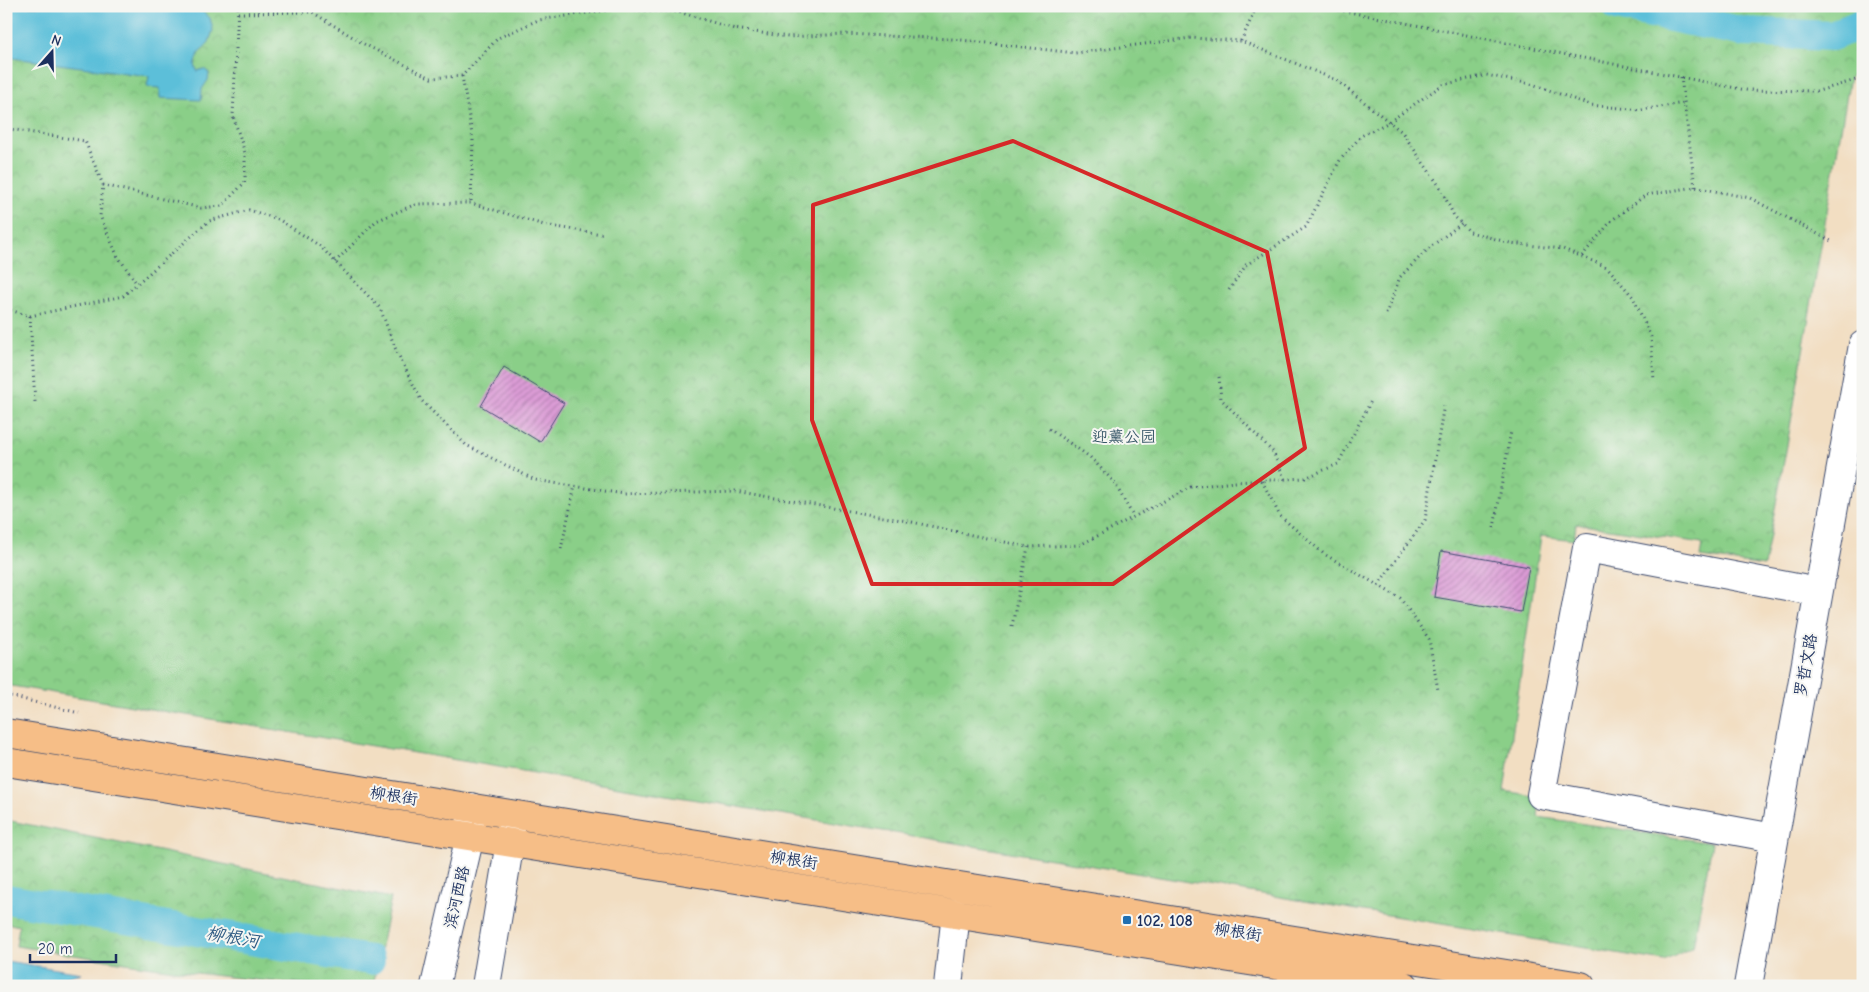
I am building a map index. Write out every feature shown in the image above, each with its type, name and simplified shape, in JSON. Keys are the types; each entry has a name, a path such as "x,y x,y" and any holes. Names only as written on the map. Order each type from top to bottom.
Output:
{"main road":[{"name":"柳根街","path":"6,733 470,806 1416,973 1581,986"},
{"name":"柳根街","path":"6,762 1405,986"}],"street":[{"name":"罗哲文路","path":"1748,986 1861,360"},
{"path":"1774,838 1541,795 1587,548 1818,592"},
{"path":"6,722 369,782 385,793"},
{"name":"滨河西路","path":"435,986 470,836 470,806"},
{"path":"486,986 510,842 512,814"},
{"path":"948,986 956,914"}],"path":[{"path":"103,185 201,208 222,206 244,182 245,153 233,116 238,6"},
{"path":"650,10 653,6"},
{"path":"1241,42 1257,6"},
{"path":"1319,6 1746,90 1818,91 1863,78"},
{"path":"238,12 312,12 364,44 431,78 462,76 498,38 538,20 616,9 679,12 735,29 788,37 844,34 953,38 1075,53 1191,38 1241,42 1336,80 1402,132 1440,187 1454,216 1470,232 1510,244 1563,249 1607,267 1633,297 1651,337 1654,381"},
{"path":"1230,290 1246,265 1306,227 1340,160 1361,136 1388,122 1442,85 1486,74 1535,85 1590,105 1641,110 1684,103"},
{"path":"462,76 473,140 471,203"},
{"path":"1681,77 1695,187"},
{"path":"6,145 9,129 85,141 103,185 100,216 117,255 137,284"},
{"path":"1582,256 1612,220 1646,195 1695,187 1750,198 1833,242"},
{"path":"335,262 376,221 416,204 471,203 544,225 602,234"},
{"path":"6,309 30,316 123,296 210,221 249,210 278,219 320,246 380,308 396,350 421,400 466,445 536,480 624,494 735,491 907,521 1028,547 1080,545 1192,487 1305,478 1338,464 1371,401"},
{"path":"1386,314 1400,277 1429,248 1462,223"},
{"path":"30,316 35,402"},
{"path":"1219,377 1221,399 1273,452 1285,480"},
{"path":"1378,586 1425,520 1444,404"},
{"path":"1049,429 1090,457 1114,482 1133,516"},
{"path":"1494,528 1511,432"},
{"path":"1262,481 1280,516 1324,554 1400,598 1429,639 1438,690"},
{"path":"561,549 575,486"},
{"path":"1012,626 1028,547"},
{"path":"6,695 79,713"}],"highlighted area":[{"path":"1013,141 1267,252 1305,448 1113,584 872,584 812,420 813,205"}],"green space":[{"name":"迎薰公园","path":"6,6 1863,6 1863,66 1850,77 1786,451 1764,566 1700,557 1702,543 1576,524 1574,540 1541,536 1504,791 1540,797 1538,817 1712,843 1693,947 1664,961 6,685"},
{"path":"6,820 391,898 373,986 283,982 194,973 16,946 19,926 6,923"}],"water":[{"path":"6,6 196,6 210,18 213,30 209,42 199,53 195,65 197,71 204,69 209,73 208,80 202,89 201,100 160,98 160,88 147,87 149,76 6,57"},
{"path":"6,961 82,973 32,986 6,986"}],"building":[{"path":"504,367 564,403 540,442 481,406"},
{"path":"1441,551 1529,567 1521,612 1434,597"}],"waterway":[{"path":"1617,6 1745,32 1832,36 1863,23"},
{"name":"柳根河","path":"6,899 370,960"}],"place":[{"name":"102, 108","path":"1127,920"}]}
